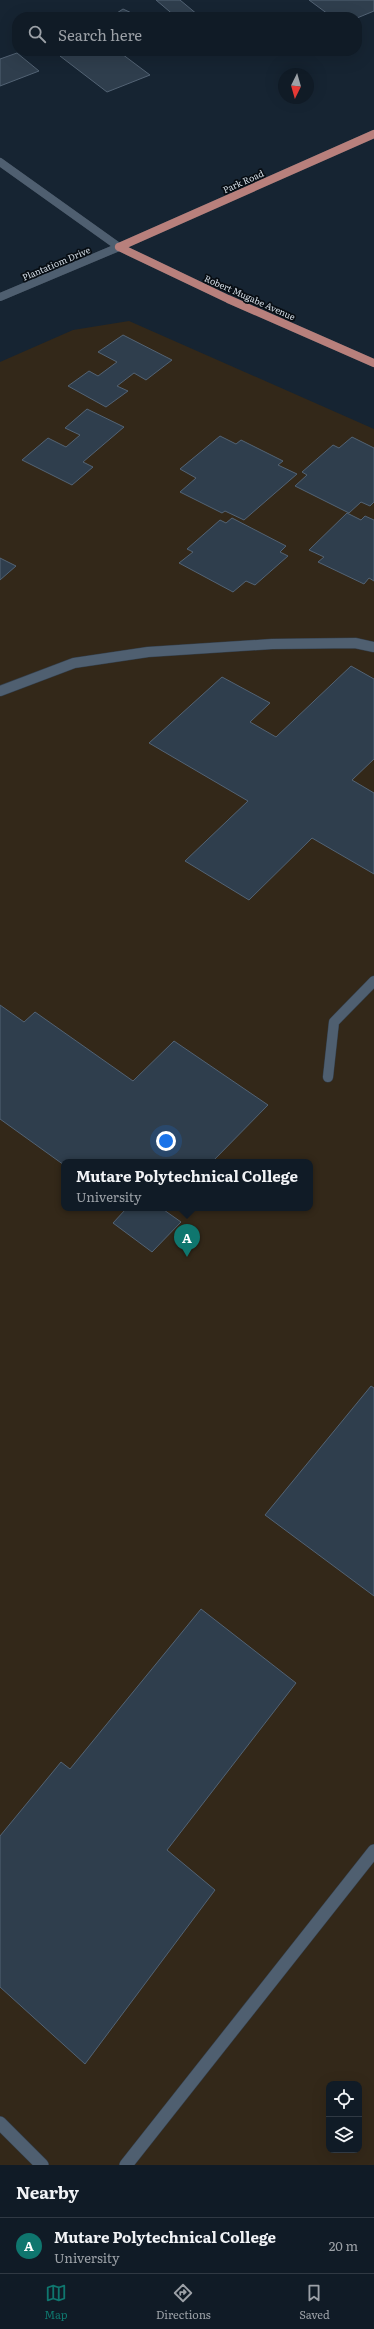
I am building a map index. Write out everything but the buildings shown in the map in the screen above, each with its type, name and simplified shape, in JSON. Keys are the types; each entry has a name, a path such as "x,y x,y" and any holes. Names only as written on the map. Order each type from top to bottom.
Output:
{"highway":[{"name":"Park Road","path":"119,247 374,134"},
{"name":"Robert Mugabe Avenue","path":"119,247 228,299 374,363"}],"street":[{"path":"0,162 119,247"},
{"name":"Plantatiom Drive","path":"0,297 119,247"},
{"path":"0,690 74,663 148,652 272,644 355,643 374,647"},
{"path":"328,1077 334,1022 374,981"},
{"path":"126,2165 374,1851"},
{"path":"0,2123 42,2165"}],"shaded area":[{"path":"129,321 374,429 374,2165 0,2165 0,362 73,330"}],"place":[{"name":"Mutare Polytechnical College","path":"187,1257"}]}
